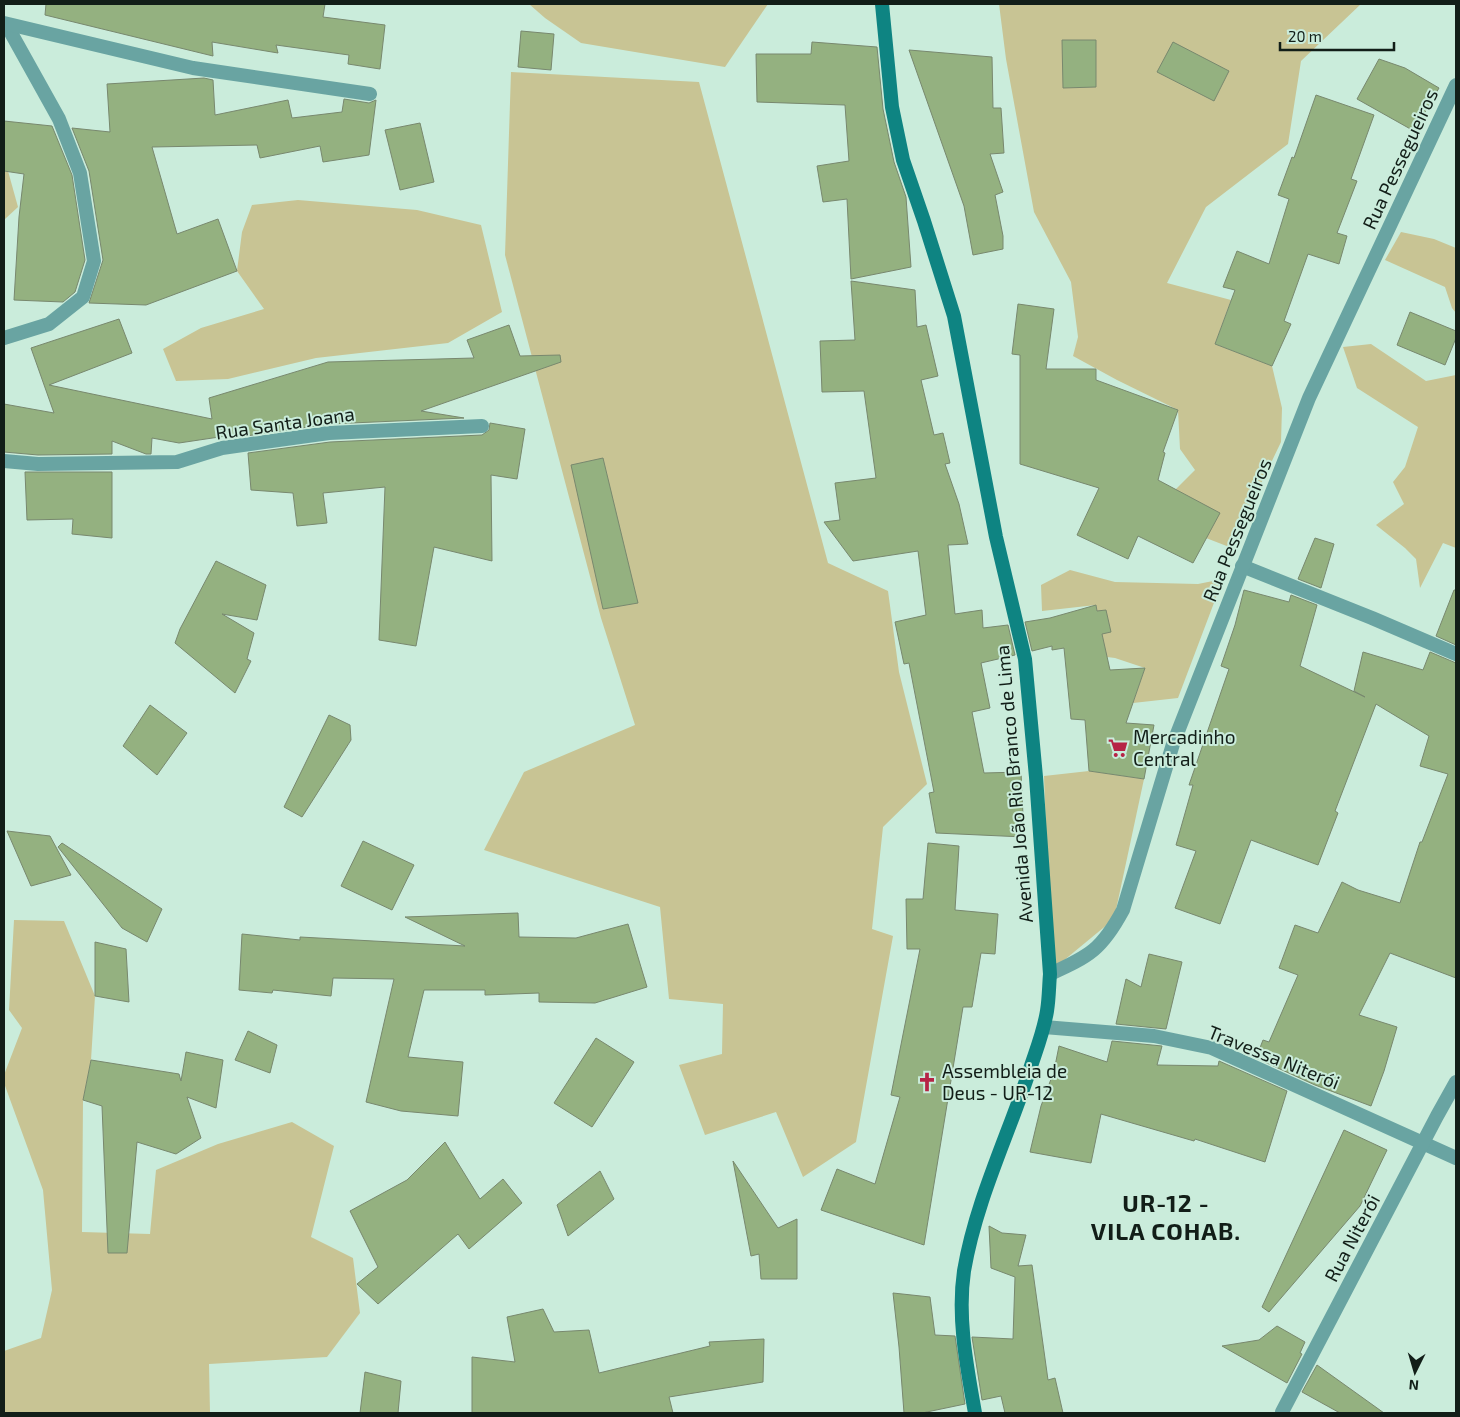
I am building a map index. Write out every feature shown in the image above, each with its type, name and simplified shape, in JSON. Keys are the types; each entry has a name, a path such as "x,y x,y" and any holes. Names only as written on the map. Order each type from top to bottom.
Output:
{"main road":[{"name":"Avenida João Rio Branco de Lima","path":"882,4 892,107 903,160 954,316 996,537 1025,659 1036,777 1050,974 1048,1006 1044,1027 1021,1098 981,1203 964,1271 962,1294 964,1341 975,1413"}],"street":[{"path":"5,24 193,68 370,94"},
{"path":"4,338 49,324 83,297 94,261 80,173 59,119 5,24"},
{"name":"Rua Pessegueiros","path":"1050,974 1078,962 1095,950 1112,931 1123,910 1173,744 1242,566 1310,398 1456,85"},
{"name":"Rua Santa Joana","path":"4,461 38,464 177,462 222,448 330,433 482,426"},
{"path":"1242,566 1456,654"},
{"name":"Travessa Niterói","path":"1044,1027 1154,1036 1212,1048 1456,1158"},
{"name":"Rua Niterói","path":"1282,1412 1456,1082"}],"shaded area":[{"path":"529,4 768,4 725,67 581,43 545,18"},
{"path":"999,4 1361,4 1301,61 1288,144 1206,207 1167,283 1231,300 1215,344 1272,366 1282,408 1281,442 1257,492 1237,550 1206,538 1173,492 1195,470 1180,449 1178,410 1073,356 1078,337 1071,282 1034,212 1006,59"},
{"path":"511,72 699,82 828,563 888,591 899,672 927,784 883,827 872,929 893,936 856,1142 803,1177 776,1112 705,1135 679,1065 722,1054 723,1004 669,999 660,907 484,850 524,772 635,725 601,618 505,255"},
{"path":"8,171 18,207 4,220 4,172"},
{"path":"298,200 417,210 481,225 502,312 448,343 316,358 228,379 176,381 163,349 201,328 264,309 237,271 242,232 252,205"},
{"path":"1401,232 1434,239 1456,248 1456,313 1452,308 1445,287 1385,260"},
{"path":"1371,344 1426,381 1456,375 1456,548 1443,543 1420,588 1416,559 1376,525 1404,504 1393,482 1405,467 1418,427 1357,388 1343,347"},
{"path":"1070,570 1115,582 1198,584 1223,579 1178,698 1133,703 1145,668 1115,658 1099,656 1103,639 1096,605 1042,611 1041,585"},
{"path":"1089,771 1144,779 1114,919 1051,971 1044,776"},
{"path":"14,920 64,921 95,996 91,1060 83,1100 82,1232 150,1234 156,1170 218,1144 292,1122 334,1146 311,1237 353,1258 360,1313 327,1357 209,1364 210,1413 4,1413 4,1351 41,1338 52,1290 43,1190 4,1083 4,1075 22,1028 9,1010"}],"building":[{"path":"46,4 325,4 323,17 385,25 380,69 348,64 349,55 276,45 278,53 212,42 213,56 45,15"},
{"path":"521,31 554,34 551,70 518,67"},
{"path":"1062,40 1096,40 1096,87 1063,88"},
{"path":"812,42 877,47 883,109 894,162 906,197 911,267 851,279 847,199 823,202 817,166 849,161 845,105 757,102 756,54 811,54"},
{"path":"1173,42 1229,71 1214,101 1157,72"},
{"path":"909,50 992,57 993,108 1001,108 1004,153 990,154 1003,192 995,195 1003,236 1003,249 973,255 964,206"},
{"path":"1379,59 1405,68 1439,88 1414,131 1357,99"},
{"path":"204,78 213,80 215,115 288,100 292,118 342,112 344,99 369,103 376,100 369,155 323,162 320,146 260,158 257,145 152,147 177,234 218,219 237,271 146,305 89,303 103,260 89,171 72,128 110,132 107,84"},
{"path":"1316,95 1374,115 1351,179 1357,181 1337,233 1347,236 1339,264 1308,254 1284,321 1291,324 1272,366 1215,344 1235,290 1223,287 1237,251 1269,264 1289,199 1278,195 1292,157 1294,158"},
{"path":"4,121 52,126 72,175 85,260 75,292 63,302 14,300 19,217 24,174 4,171"},
{"path":"420,123 434,182 400,190 385,130"},
{"path":"851,281 915,290 917,327 926,325 938,376 921,380 934,435 943,433 950,463 945,464 959,504 968,544 948,545 955,614 982,610 983,628 1008,625 1015,655 981,663 990,708 972,712 984,773 1021,772 1024,837 936,833 929,793 934,792 909,663 904,664 895,622 926,615 918,551 853,561 824,522 840,520 835,483 876,478 864,391 822,392 820,341 855,340"},
{"path":"1018,304 1054,309 1046,369 1096,369 1096,380 1178,410 1163,452 1165,453 1158,480 1220,513 1193,563 1138,536 1128,559 1077,535 1099,488 1020,464 1020,355 1012,354"},
{"path":"1410,312 1456,331 1456,338 1445,365 1397,345"},
{"path":"119,319 132,353 49,385 212,419 209,398 328,362 474,358 467,340 509,325 520,356 560,355 561,362 421,411 464,418 329,424 246,436 246,433 179,443 152,438 151,454 146,454 112,441 112,454 38,455 4,452 4,404 54,413 31,348"},
{"path":"490,423 525,429 517,479 491,475 492,561 434,547 416,646 379,640 385,487 323,493 327,523 297,526 293,493 251,490 248,453 330,442 482,435 489,430"},
{"path":"603,458 638,603 603,609 571,465"},
{"path":"25,472 112,472 112,538 72,534 73,519 27,520"},
{"path":"1315,538 1334,544 1321,588 1298,579"},
{"path":"216,561 266,585 257,620 222,614 254,633 247,659 251,661 235,693 175,643 180,629"},
{"path":"1244,590 1289,602 1291,595 1317,605 1300,666 1365,697 1354,691 1363,652 1423,670 1430,652 1456,663 1456,978 1390,953 1359,1015 1397,1027 1371,1106 1315,1085 1256,1058 1263,1040 1269,1042 1298,975 1279,968 1295,925 1318,933 1342,882 1358,890 1400,903 1420,842 1422,842 1448,774 1420,766 1429,736 1376,704 1335,811 1338,813 1318,865 1251,840 1220,924 1175,908 1196,851 1176,845 1193,785 1189,785 1229,669 1221,666 1235,625"},
{"path":"1454,590 1456,590 1456,645 1436,636"},
{"path":"1096,605 1097,611 1106,610 1111,632 1102,634 1110,670 1145,668 1126,723 1154,725 1144,779 1089,771 1085,720 1071,719 1064,648 1052,650 1052,646 1032,651 1025,622 1050,618"},
{"path":"150,705 187,733 157,775 123,746"},
{"path":"329,715 350,725 351,740 302,817 284,807"},
{"path":"7,831 50,836 71,875 31,886"},
{"path":"363,841 414,865 392,910 341,886"},
{"path":"62,843 162,909 147,942 122,928 58,847"},
{"path":"928,843 959,846 955,910 998,914 995,954 981,953 972,1007 963,1007 924,1245 821,1210 837,1169 875,1184 900,1097 891,1095 920,949 907,949 906,899 923,899"},
{"path":"518,913 519,937 576,938 628,924 647,987 595,1003 539,1002 539,993 485,995 485,990 424,990 408,1057 463,1062 458,1116 401,1111 366,1102 394,979 333,978 331,996 273,990 272,993 239,990 242,934 300,940 300,937 465,946 405,917"},
{"path":"95,942 126,949 129,1002 95,996"},
{"path":"1149,954 1182,962 1166,1029 1116,1024 1126,979 1141,987"},
{"path":"248,1031 277,1045 270,1073 235,1060"},
{"path":"596,1038 634,1062 592,1127 554,1103"},
{"path":"1112,1041 1162,1046 1157,1065 1218,1066 1219,1061 1287,1091 1265,1162 1195,1139 1194,1141 1101,1114 1091,1163 1030,1152 1041,1106 1054,1071 1059,1046 1107,1062"},
{"path":"186,1052 223,1060 216,1108 187,1097 201,1138 176,1154 137,1142 127,1253 108,1253 102,1106 83,1100 91,1060 179,1074 181,1081"},
{"path":"1344,1130 1387,1150 1360,1206 1269,1312 1262,1307"},
{"path":"445,1142 480,1199 503,1179 522,1203 469,1249 458,1234 378,1304 357,1284 378,1267 350,1211 407,1180"},
{"path":"733,1161 778,1228 797,1219 797,1279 761,1279 759,1254 751,1256"},
{"path":"600,1171 614,1199 568,1236 557,1205"},
{"path":"989,1226 1002,1233 1026,1235 1018,1266 1032,1265 1048,1380 1055,1378 1063,1413 1005,1413 1001,1396 982,1400 972,1337 1013,1339 1015,1277 991,1268"},
{"path":"893,1293 930,1297 935,1335 955,1336 965,1404 922,1413 904,1413"},
{"path":"543,1309 554,1332 589,1330 599,1373 710,1346 709,1342 764,1339 763,1382 669,1397 673,1413 472,1413 472,1357 515,1362 507,1317"},
{"path":"1277,1326 1305,1342 1300,1353 1302,1354 1287,1383 1222,1346 1259,1340"},
{"path":"1317,1365 1384,1413 1340,1413 1302,1392"},
{"path":"365,1372 401,1381 398,1413 360,1413"}],"place":[{"name":"Mercadinho Central","path":"1118,748"},
{"name":"Assembleia de Deus - UR-12","path":"927,1082"}],"district":[{"name":"UR-12 - VILA COHAB.","path":"1166,1218"}]}
